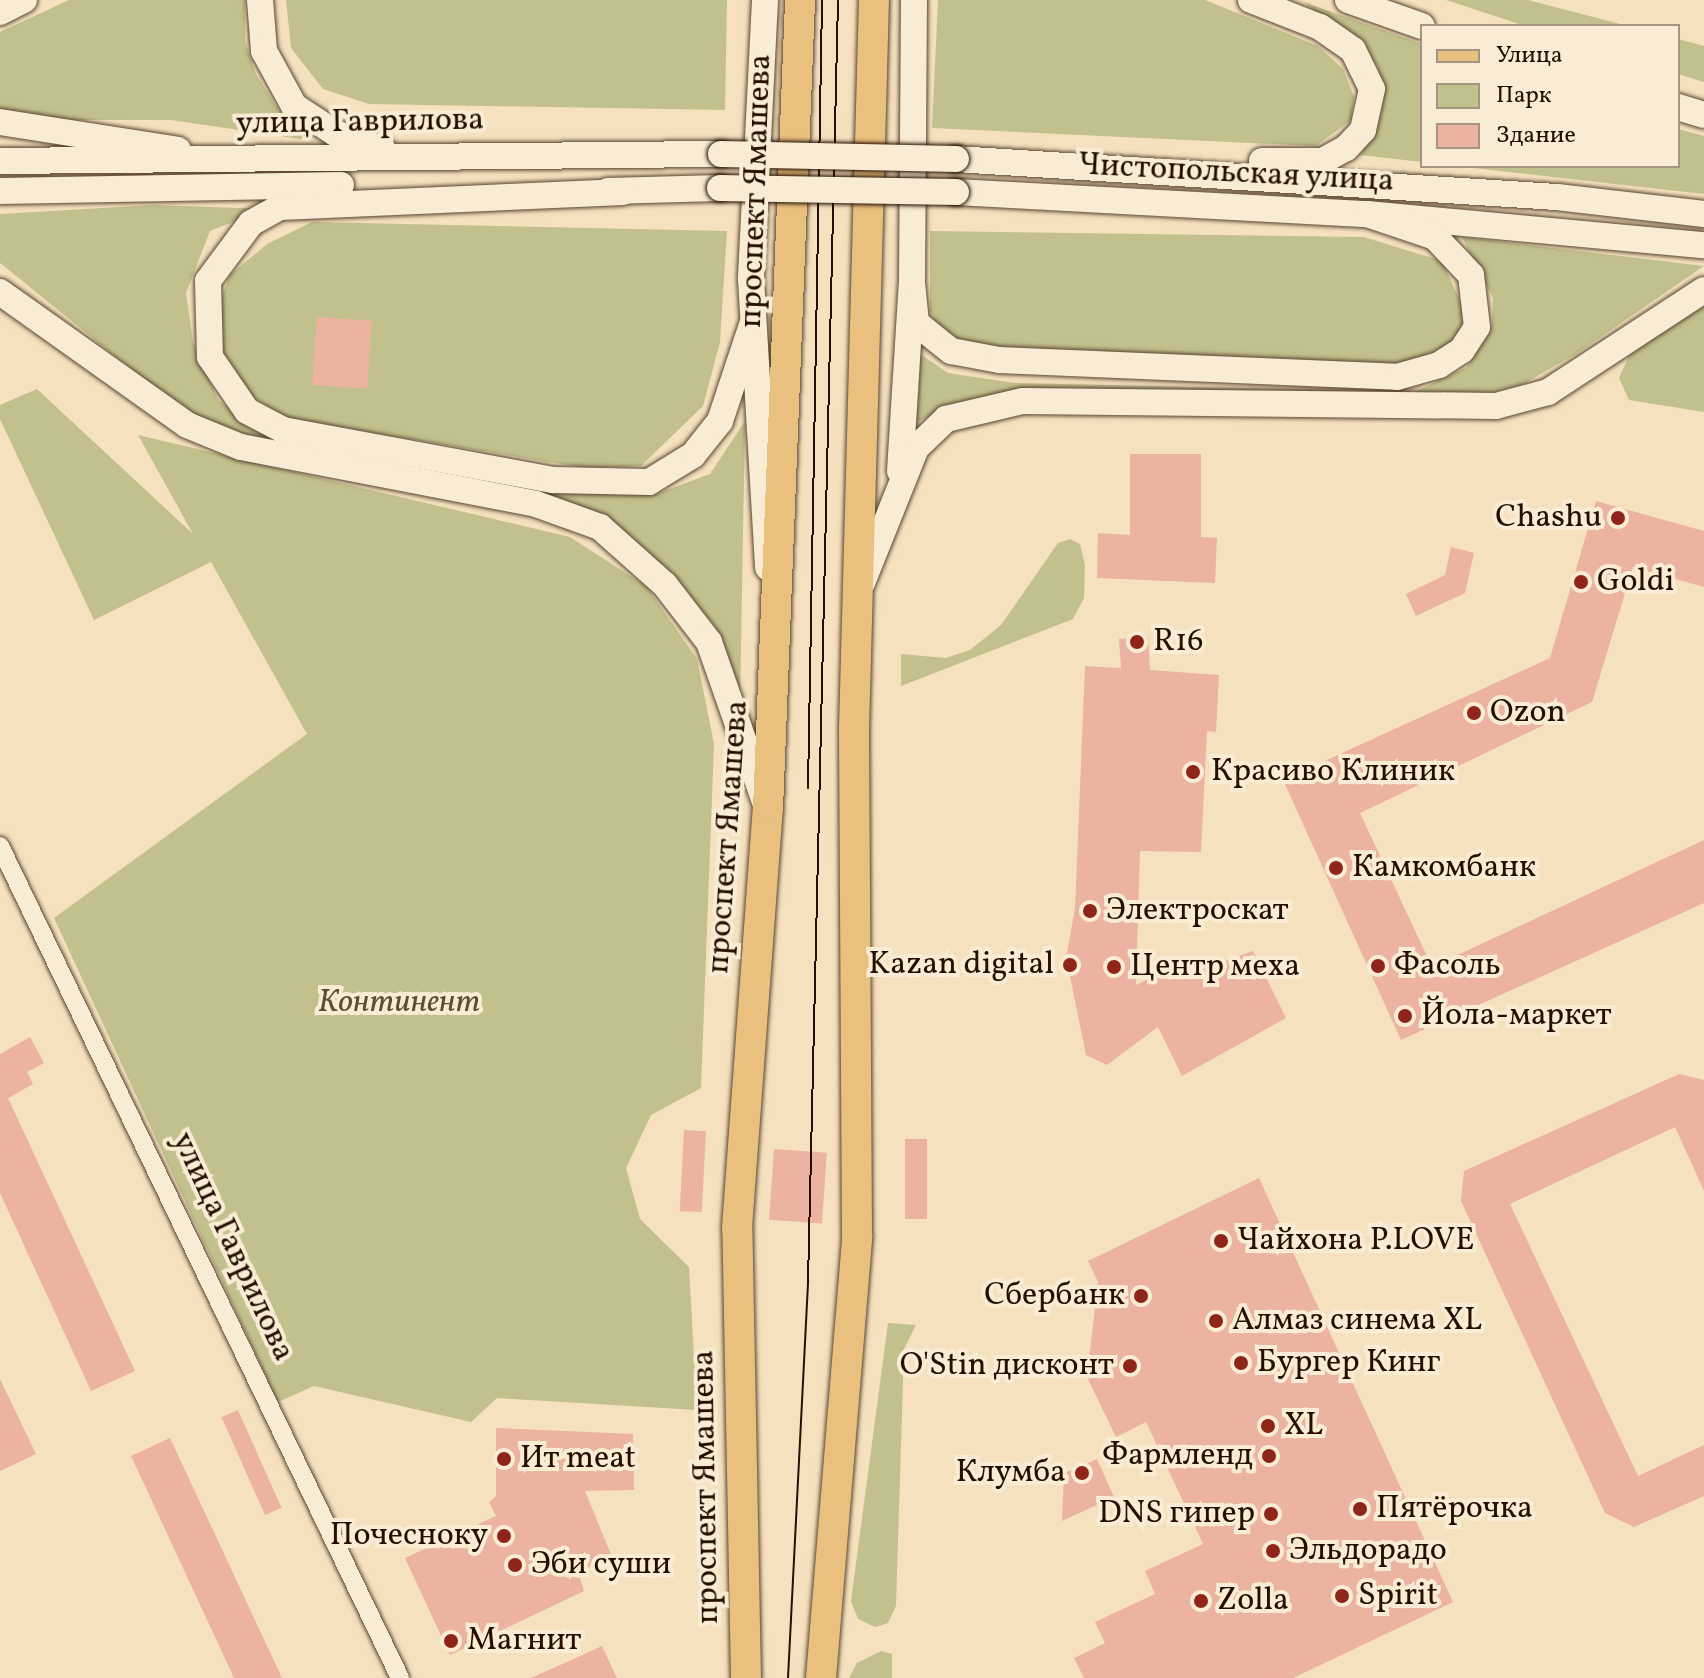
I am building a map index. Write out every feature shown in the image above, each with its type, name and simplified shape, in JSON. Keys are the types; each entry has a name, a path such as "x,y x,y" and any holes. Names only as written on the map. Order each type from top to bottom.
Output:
{"main road":[{"path":"0,12 24,0"},
{"path":"260,0 264,51 294,106 335,133 402,157"},
{"path":"765,0 752,325 757,473 776,640"},
{"name":"проспект Ямашева","path":"746,1678 737,1228 768,809 800,0"},
{"path":"821,1678 857,1236 858,594 874,0"},
{"path":"899,483 912,282 918,28 914,0"},
{"path":"918,28 924,0"},
{"path":"1066,163 1323,161 1346,148 1363,130 1372,89 1353,50 1320,27 1251,0"},
{"path":"1348,0 1420,25"},
{"path":"1680,108 1704,115"},
{"path":"0,122 64,136 128,137 213,159"},
{"name":"улица Гаврилова","path":"0,161 721,154 956,159"},
{"name":"Чистопольская улица","path":"956,159 1066,163 1704,214"},
{"name":"улица Гаврилова","path":"0,191 302,184 623,192 720,188"},
{"name":"Чистопольская улица","path":"720,188 956,192 1367,214 1704,245"},
{"path":"623,192 280,207 251,223 208,281 210,357 247,411 283,430 553,480 649,482 693,455 720,421 752,325"},
{"path":"912,282 916,323 951,351 999,360 1397,377 1439,365 1462,350 1477,327 1471,275 1435,237 1367,214"},
{"path":"858,594 899,483 916,448 946,419 1023,401 1496,406 1548,392 1704,290"},
{"path":"0,292 187,425 241,447 536,504 600,527 665,585 709,642 768,809"}],"street":[{"name":"улица Гаврилова","path":"0,846 400,1678"}],"green space":[{"path":"69,0 245,0 245,41 256,74 278,109 313,141 171,120 57,120 0,109 0,32"},
{"path":"286,0 727,0 725,110 369,104 323,89 291,48"},
{"path":"938,0 1205,0 1318,46 1343,69 1354,97 1351,120 1316,146 932,128"},
{"path":"1446,0 1528,0 1620,24 1519,24"},
{"path":"1304,2 1420,43 1420,162 1360,155 1374,130 1382,80 1376,64"},
{"path":"1680,40 1704,46 1704,82 1680,75"},
{"path":"1680,130 1704,136 1704,194 1474,168 1680,168"},
{"path":"154,205 267,209 210,231 186,293 193,342 218,400 258,430 573,492 653,495 710,474 745,421 740,705 715,627 644,548 575,506 247,437 183,411 0,263 0,214"},
{"path":"312,222 727,231 720,342 703,406 641,466 586,468 289,419 243,391 220,351 217,310 230,275 267,244"},
{"path":"930,231 1364,237 1442,261 1465,312 1462,329 1441,353 1396,370 998,349 963,343 937,327 930,311"},
{"path":"1462,237 1704,266 1576,354 1521,385 1478,396 1018,389 960,402 913,424 914,350 948,373 1015,383 1415,392 1467,367 1492,325 1493,298"},
{"path":"1704,302 1704,412 1629,400 1619,378 1629,356"},
{"name":"Континент","path":"37,389 193,534 138,435 570,537 646,586 697,659 714,744 701,1088 651,1115 626,1168 640,1219 689,1267 697,1410 497,1398 471,1422 314,1386 278,1402 54,918 307,734 211,562 94,620 0,419 0,405"},
{"path":"1070,539 1080,544 1085,565 1084,598 1073,619 901,686 901,654 946,658 970,650 1001,625 1058,543"},
{"path":"888,1323 916,1325 904,1349 896,1606 888,1623 875,1627 858,1619 851,1601"},
{"path":"881,1651 892,1654 892,1678 849,1678 857,1663"}],"building":[{"path":"317,317 372,321 367,389 312,385"},
{"path":"1130,454 1201,454 1201,537 1217,538 1215,583 1097,578 1098,533 1130,535"},
{"path":"1596,501 1704,531 1704,587 1633,567 1592,702 1360,813 1432,967 1704,840 1704,903 1401,1040 1283,780 1550,658"},
{"path":"1451,547 1474,553 1465,593 1416,616 1406,594 1445,575"},
{"path":"1148,637 1150,670 1219,675 1216,732 1207,731 1201,852 1140,851 1136,985 1177,965 1182,976 1253,951 1286,1018 1182,1076 1158,1027 1107,1065 1086,1055 1066,957 1075,909 1085,666 1121,668 1119,639"},
{"path":"30,1037 44,1063 27,1072 33,1084 8,1098 135,1371 91,1391 0,1193 0,1054"},
{"path":"1679,1074 1704,1080 1704,1191 1675,1127 1510,1204 1638,1476 1704,1445 1704,1496 1634,1527 1605,1513 1461,1201 1464,1171"},
{"path":"684,1130 706,1131 702,1212 680,1211"},
{"path":"905,1139 927,1139 927,1219 905,1219"},
{"path":"774,1149 827,1153 822,1224 769,1220"},
{"name":"XL","path":"1259,1178 1453,1602 1293,1678 1084,1678 1074,1658 1105,1643 1095,1622 1155,1594 1145,1571 1203,1544 1146,1422 1116,1437 1087,1377 1098,1282 1088,1261"},
{"path":"0,1379 36,1454 0,1471"},
{"path":"238,1410 282,1508 265,1515 222,1417"},
{"path":"496,1428 633,1434 634,1490 585,1491 612,1557 578,1572 584,1591 450,1655 405,1558 496,1516 489,1502 496,1496"},
{"path":"170,1438 282,1678 234,1678 131,1456"},
{"path":"1097,1459 1114,1497 1062,1521 1064,1473"},
{"path":"602,1646 617,1678 531,1678 587,1653"}],"tram line":[{"path":"808,788 822,0"},
{"path":"788,1678 808,1282 838,0"}],"place":[{"name":"Chashu","path":"1618,518"},
{"name":"Goldi","path":"1581,582"},
{"name":"R16","path":"1137,642"},
{"name":"Ozon","path":"1474,713"},
{"name":"Красиво Клиник","path":"1193,772"},
{"name":"Камкомбанк","path":"1336,868"},
{"name":"Электроскат","path":"1090,911"},
{"name":"Kazan digital","path":"1070,965"},
{"name":"Фасоль","path":"1378,966"},
{"name":"Центр меха","path":"1114,967"},
{"name":"Йола-маркет","path":"1405,1016"},
{"name":"Чайхона P.LOVE","path":"1221,1241"},
{"name":"Сбербанк","path":"1141,1296"},
{"name":"Алмаз синема XL","path":"1216,1321"},
{"name":"Бургер Кинг","path":"1241,1363"},
{"name":"O'Stin дисконт","path":"1130,1366"},
{"name":"XL","path":"1268,1426"},
{"name":"Фармленд","path":"1269,1456"},
{"name":"Ит meat","path":"504,1459"},
{"name":"Клумба","path":"1082,1473"},
{"name":"Пятёрочка","path":"1360,1509"},
{"name":"DNS гипер","path":"1271,1514"},
{"name":"Почесноку","path":"504,1536"},
{"name":"Эльдорадо","path":"1273,1551"},
{"name":"Эби суши","path":"515,1565"},
{"name":"Spirit","path":"1342,1596"},
{"name":"Zolla","path":"1201,1601"},
{"name":"Магнит","path":"451,1641"}]}
